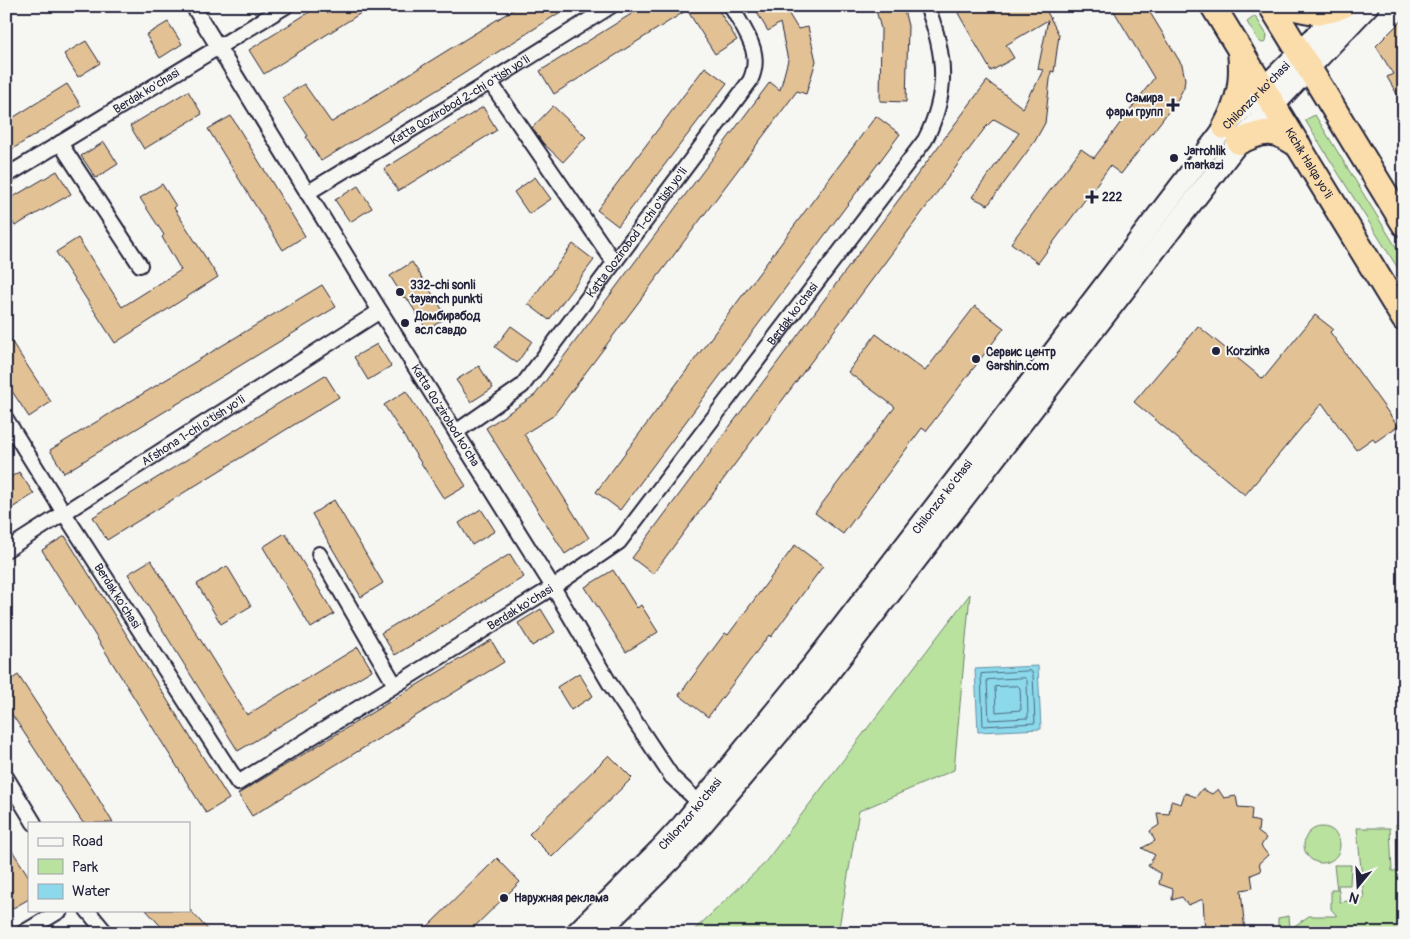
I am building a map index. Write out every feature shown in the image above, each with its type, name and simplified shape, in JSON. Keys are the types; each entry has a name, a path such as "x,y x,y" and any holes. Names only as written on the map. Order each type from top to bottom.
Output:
{"highway":[{"name":"Kichik Halqa yo'li","path":"1213,6 1404,319"},
{"path":"1271,6 1404,224"},
{"path":"1289,6 1317,13 1328,12 1343,6"},
{"path":"1240,48 1242,74 1232,135 1273,133 1285,136 1300,148"}],"main road":[{"path":"1304,60 1343,6"},
{"path":"1304,60 1368,6"},
{"name":"Chilonzor ko'chasi","path":"576,933 659,850 706,809 820,686 1232,135 1304,60"},
{"name":"Chilonzor ko'chasi","path":"598,933 671,860 706,809"}],"street":[{"name":"Katta Qo'zirobod ko'cha","path":"192,6 553,587 610,684 672,777 706,809"},
{"name":"Berdak ko'chasi","path":"6,176 286,6"},
{"name":"Katta Qozirobod 2-chi o'tish yo'li","path":"307,193 611,6"},
{"name":"Katta Qozirobod 1-chi o'tish yo'li","path":"456,432 522,386 750,81 756,66 754,48 730,6"},
{"name":"Berdak ko'chasi","path":"6,419 64,513 238,783 553,587 620,542 926,140 935,121 939,106 942,80 938,39 927,6"},
{"path":"490,82 614,262"},
{"path":"60,142 140,265"},
{"name":"Afshona 1-chi o'tish yo'li","path":"6,550 380,311"},
{"path":"319,554 395,685"},
{"path":"6,777 33,822"},
{"path":"23,933 58,912"},
{"path":"89,912 106,933"}],"green space":[{"path":"1255,16 1267,35 1266,42 1262,43 1258,40 1247,22"},
{"path":"1315,115 1404,260 1404,278 1305,120"},
{"path":"970,594 954,770 859,811 838,933 691,933 763,865"},
{"path":"1396,824 1404,824 1404,868 1397,868"},
{"path":"1322,827 1334,833 1340,845 1334,857 1322,863 1310,857 1304,845 1310,833"},
{"path":"1357,828 1390,828 1392,871 1404,871 1404,933 1278,933 1278,918 1289,916 1290,929 1309,916 1337,916 1331,909 1331,890 1337,890 1334,865 1351,865 1350,885 1338,885 1340,902 1364,899"}],"water":[{"path":"1038,666 1041,729 978,732 975,669"}],"building":[{"path":"319,6 372,6 264,74 249,50"},
{"path":"519,6 570,6 321,161 306,137 308,136 282,98 304,84 332,122"},
{"path":"644,6 716,6 737,40 715,54 687,10 554,94 540,71"},
{"path":"753,6 784,6 798,29 808,27 816,61 806,94 797,91 553,416 524,434 589,538 565,554 486,428 535,395 770,82 780,90 788,60 780,23 768,31"},
{"path":"875,6 903,6 908,26 906,102 880,101 881,29"},
{"path":"970,6 1044,6 1059,35 1054,72 1051,71 1045,123 1035,141 988,205 972,197 1019,133 994,119 985,128 653,574 632,558 987,81 1023,108 1032,89 1033,91 1043,70 1038,69 1048,20 1006,45 1014,58 991,71 958,13"},
{"path":"1111,6 1146,6 1182,65 1185,79 1184,87 1178,99 1121,174 1110,166 1038,263 1011,243 1081,149 1094,158 1154,78"},
{"path":"1404,18 1404,106 1387,77 1393,74 1376,46"},
{"path":"168,22 182,44 160,58 146,35"},
{"path":"86,41 100,63 78,77 64,54"},
{"path":"705,67 727,83 618,226 597,210"},
{"path":"67,84 81,106 6,153 6,122"},
{"path":"188,91 202,114 144,149 130,126"},
{"path":"553,106 586,137 563,162 543,143 532,128"},
{"path":"483,107 497,130 398,191 384,169"},
{"path":"231,116 305,236 283,250 208,129"},
{"path":"876,116 900,134 620,510 596,492"},
{"path":"104,142 118,164 96,178 81,156"},
{"path":"57,171 71,194 15,226 6,212 6,201"},
{"path":"535,177 551,199 529,214 514,192"},
{"path":"162,184 176,206 174,208 218,277 115,343 56,252 78,238 122,307 181,270 162,237 164,235 140,198"},
{"path":"358,186 372,208 350,222 335,200"},
{"path":"573,244 594,260 549,320 528,304"},
{"path":"412,262 447,317 427,330 390,276"},
{"path":"322,285 336,307 64,473 50,450"},
{"path":"975,306 1004,328 926,431 922,428 843,534 815,513 895,407 848,372 876,334 925,371"},
{"path":"1315,315 1333,329 1330,332 1398,426 1375,442 1373,438 1356,450 1322,403 1245,495 1134,402 1198,326 1263,379"},
{"path":"511,326 532,341 517,363 495,347"},
{"path":"6,333 51,402 29,417 6,382"},
{"path":"377,344 391,366 368,380 354,357"},
{"path":"479,366 493,388 471,402 456,380"},
{"path":"325,375 339,397 107,540 93,517"},
{"path":"406,391 466,486 444,499 384,405"},
{"path":"19,472 34,494 12,508 6,500 6,480"},
{"path":"334,500 383,583 361,597 312,514"},
{"path":"481,509 495,531 472,545 459,523"},
{"path":"285,533 334,614 311,628 263,547"},
{"path":"65,536 229,799 206,813 42,550"},
{"path":"795,545 823,566 771,637 769,635 708,717 679,695 725,633 728,635"},
{"path":"510,554 524,577 395,655 381,633"},
{"path":"151,560 247,715 358,647 372,670 238,751 128,574"},
{"path":"227,566 251,606 221,624 197,584"},
{"path":"613,570 637,608 641,605 658,632 626,652 585,587"},
{"path":"541,609 555,632 532,646 518,623"},
{"path":"491,640 504,662 252,816 238,794"},
{"path":"579,673 593,696 571,710 557,687"},
{"path":"18,675 112,822 82,822 6,706 6,683"},
{"path":"609,755 632,778 552,857 529,834"},
{"path":"1202,789 1212,794 1218,789 1224,798 1236,796 1238,807 1252,808 1251,820 1259,822 1258,832 1266,838 1261,846 1268,855 1259,863 1261,871 1251,875 1253,888 1241,890 1245,933 1205,933 1203,899 1188,905 1182,897 1172,900 1173,889 1159,884 1161,874 1148,866 1155,855 1142,848 1155,841 1150,831 1159,825 1157,813 1169,814 1171,801 1181,804 1185,793 1196,797"},
{"path":"6,841 28,875 28,900 6,912"},
{"path":"497,858 520,882 468,933 421,933"},
{"path":"190,910 211,933 167,933 148,912 190,912"}],"place":[{"name":"Самира фарм групп","path":"1173,105"},
{"name":"Jarrohlik markazi","path":"1174,158"},
{"name":"222","path":"1092,197"},
{"name":"332-chi sonli tayanch punkti","path":"400,292"},
{"name":"Домбирабод асл савдо","path":"405,323"},
{"name":"Korzinka","path":"1216,351"},
{"name":"Сервис центр Garshin.com","path":"976,359"},
{"name":"Наружная реклама","path":"504,898"}]}
